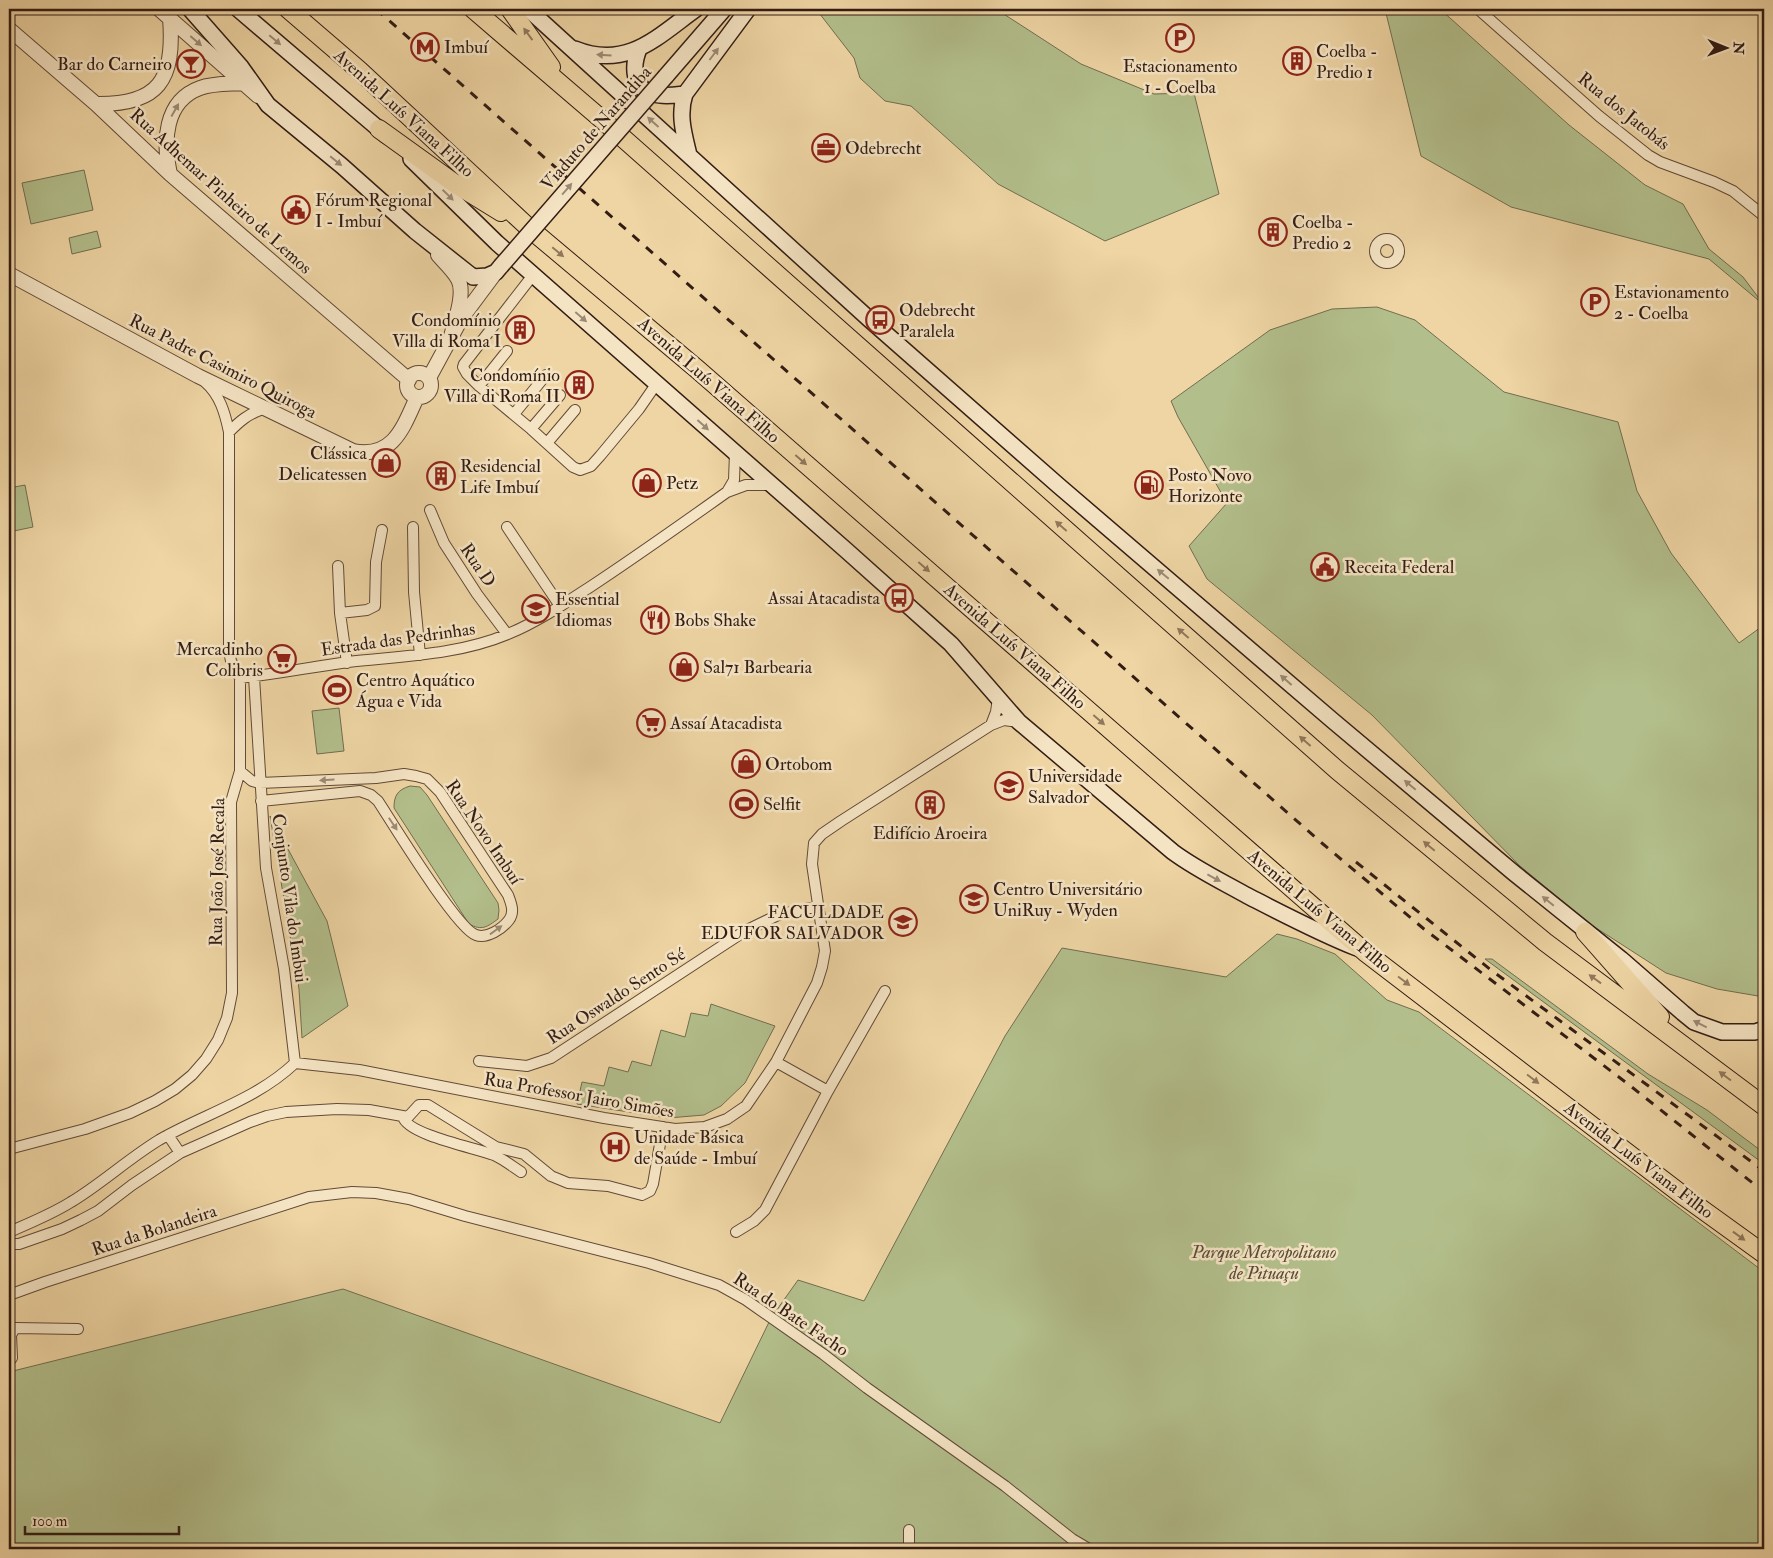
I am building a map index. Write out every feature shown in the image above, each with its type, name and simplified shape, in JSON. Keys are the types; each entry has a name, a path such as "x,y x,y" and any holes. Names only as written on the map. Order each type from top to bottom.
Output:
{"highway":[{"name":"Avenida Luís Viana Filho","path":"288,9 359,70 529,228 704,375 1365,952 1686,1197 1764,1254"},
{"path":"473,9 566,88 1337,770 1545,942 1764,1106"},
{"path":"510,9 566,88"},
{"path":"379,128 454,183 529,228"},
{"path":"1585,932 1689,1049"}],"main road":[{"path":"190,9 241,67 268,105 415,230 473,276 487,276 499,269"},
{"name":"Avenida Luís Viana Filho","path":"238,9 379,128 498,244 847,550 951,644 1019,722 1185,861 1322,935 1365,952"},
{"path":"528,9 869,319 1060,486 1347,733 1694,1022 1722,1032 1755,1032 1764,1029"},
{"path":"569,46 590,53 627,54 639,49 696,9"},
{"name":"Viaduto de Narandiba","path":"499,269 724,9"},
{"path":"689,155 681,114 681,104 685,94 748,9"},
{"path":"639,49 634,65 634,74 642,88 649,93 662,96 685,94"}],"street":[{"path":"159,9 268,105"},
{"name":"Rua dos Jatobás","path":"1478,9 1600,116 1648,155 1660,162 1727,188 1764,216"},
{"path":"96,104 132,102 150,93 158,85 168,64 170,53 170,18"},
{"name":"Rua Adhemar Pinheiro de Lemos","path":"9,29 96,104 170,174 412,390"},
{"path":"170,174 166,150 173,110 181,100 201,88 242,83"},
{"path":"415,230 459,279 460,300 450,340"},
{"path":"426,376 436,363 461,319 499,269"},
{"name":"Rua Padre Casimiro Quiroga","path":"9,274 198,376 353,451 377,452 399,435 411,411 412,390"},
{"path":"533,275 463,367 466,374 479,386 514,414 573,468 577,470 586,469 600,456 657,383"},
{"path":"479,386 507,351"},
{"path":"415,374 426,376 432,385 430,392 424,397 412,390 415,374"},
{"name":"Rua João José Recala","path":"9,1149 85,1129 130,1113 175,1089 192,1075 206,1059 218,1040 227,1018 232,993 231,802 240,771 240,678 230,661 228,651 229,432 226,416 219,400 211,387 198,376"},
{"path":"514,414 546,376"},
{"path":"531,429 560,395"},
{"path":"229,432 244,417 263,409"},
{"path":"546,443 575,410"},
{"path":"727,492 734,480 735,452"},
{"name":"Estrada das Pedrinhas","path":"240,678 420,655 474,645 507,634 526,626 613,572 727,492 746,485 771,485"},
{"name":"Rua D","path":"430,510 448,551 507,634"},
{"path":"413,527 414,592 420,655"},
{"path":"507,527 560,606"},
{"path":"340,613 367,610 375,606 376,562 382,530"},
{"path":"338,566 340,613 346,663"},
{"name":"Conjunto Vila do Imbui","path":"254,676 261,801 269,890 284,970 295,1064"},
{"path":"991,725 996,712 998,698"},
{"name":"Rua Professor Jairo Simões","path":"295,1064 359,1070 604,1118 683,1130 705,1126 728,1118 746,1106 776,1062 817,983 824,951 812,855 812,848 816,839 991,725 1004,720 1019,722"},
{"path":"240,771 252,781 260,783"},
{"name":"Rua Novo Imbuí","path":"260,783 376,778 404,774 427,779 440,792 508,894 512,909 509,920 489,935 483,937 470,933 452,912 378,801 371,795 360,792 261,801"},
{"path":"309,781 310,796"},
{"name":"Rua Oswaldo Sento Sé","path":"479,1061 527,1066 552,1058 745,932 778,915 818,906"},
{"path":"736,1232 754,1221 765,1210 828,1091 885,991"},
{"path":"776,1062 828,1091"},
{"path":"9,1232 70,1203 156,1142 263,1088 295,1064"},
{"path":"9,1244 20,1244 81,1220 98,1211 132,1185 180,1153 250,1122 286,1112 337,1109 361,1110 403,1117 412,1115 419,1105 428,1105 496,1147 524,1154 551,1176 568,1183 608,1186 642,1195 650,1191 653,1184 663,1127"},
{"path":"403,1117 411,1127 496,1156 521,1172"},
{"path":"168,1135 180,1153"},
{"name":"Rua do Bate Facho","path":"309,1196 352,1192 376,1193 409,1200 649,1263 719,1285 746,1300 823,1354 866,1388 1005,1486 1072,1539 1089,1549"},
{"name":"Rua da Bolandeira","path":"9,1295 309,1196"},
{"path":"9,1361 12,1358 11,1334 15,1328 78,1329"},
{"path":"908,1530 908,1549"}],"green space":[{"path":"816,9 996,9 1081,64 1154,94 1194,93 1219,194 1105,241 998,184 911,106 885,101 860,78 854,58"},
{"path":"1385,9 1440,9 1569,125 1645,185 1683,204 1709,249 1743,277 1764,305 1709,259 1511,207 1421,156"},
{"path":"84,170 93,210 31,224 22,183"},
{"path":"97,231 101,247 72,254 69,238"},
{"path":"1377,307 1415,320 1504,392 1618,422 1637,491 1671,553 1739,643 1764,625 1761,731 1764,733 1764,997 1717,989 1666,973 1590,924 1520,866 1372,715 1207,579 1189,546 1227,503 1178,417 1171,401 1270,330 1332,309"},
{"path":"25,485 33,527 9,532 9,488"},
{"path":"339,708 344,751 317,754 312,711"},
{"path":"410,786 420,787 427,795 498,903 498,919 491,924 481,928 469,924 394,808 397,794 402,789"},
{"path":"270,816 327,921 348,1006 302,1038 299,989"},
{"name":"Parque Metropolitano de Pituaçu","path":"1277,934 1297,939 1335,954 1387,1000 1419,1012 1764,1272 1764,1549 9,1549 9,1372 343,1289 720,1423 771,1318 798,1280 864,1301 1005,1036 1062,948 1226,977"},
{"path":"1485,959 1492,959 1648,1074 1707,1110 1764,1153 1764,1164"},
{"path":"711,1004 775,1026 745,1083 721,1106 704,1115 668,1118 577,1104 582,1082 604,1086 609,1067 628,1072 632,1061 651,1066 661,1030 685,1037 691,1013 708,1016"}],"railway":[{"path":"376,9 1323,844 1424,929 1628,1084 1764,1192"},
{"path":"1356,862 1491,970 1764,1171"}],"place":[{"name":"Estacionamento 1 - Coelba","path":"1180,38"},
{"name":"Imbuí","path":"425,47"},
{"name":"Coelba - Predio 1","path":"1297,61"},
{"name":"Bar do Carneiro","path":"191,64"},
{"name":"Odebrecht","path":"826,148"},
{"name":"Fórum Regional I - Imbuí","path":"296,210"},
{"name":"Coelba - Predio 2","path":"1273,232"},
{"name":"Estavionamento 2 - Coelba","path":"1595,302"},
{"name":"Odebrecht Paralela","path":"880,320"},
{"name":"Condomínio Villa di Roma I","path":"520,330"},
{"name":"Condomínio Villa di Roma II","path":"579,385"},
{"name":"Clássica Delicatessen","path":"386,463"},
{"name":"Residencial Life Imbuí","path":"441,476"},
{"name":"Petz","path":"647,483"},
{"name":"Posto Novo Horizonte","path":"1149,485"},
{"name":"Receita Federal","path":"1325,567"},
{"name":"Assai Atacadista","path":"899,598"},
{"name":"Essential Idiomas","path":"536,609"},
{"name":"Bobs Shake","path":"655,620"},
{"name":"Mercadinho Colibris","path":"282,659"},
{"name":"Sal71 Barbearia","path":"684,667"},
{"name":"Centro Aquático Água e Vida","path":"337,690"},
{"name":"Assaí Atacadista","path":"651,723"},
{"name":"Ortobom","path":"746,764"},
{"name":"Universidade Salvador","path":"1009,786"},
{"name":"Selfit","path":"744,804"},
{"name":"Edifício Aroeira","path":"930,805"},
{"name":"Centro Universitário UniRuy - Wyden","path":"974,899"},
{"name":"FACULDADE EDUFOR SALVADOR","path":"903,922"},
{"name":"Unidade Básica de Saúde - Imbuí","path":"615,1147"}]}
